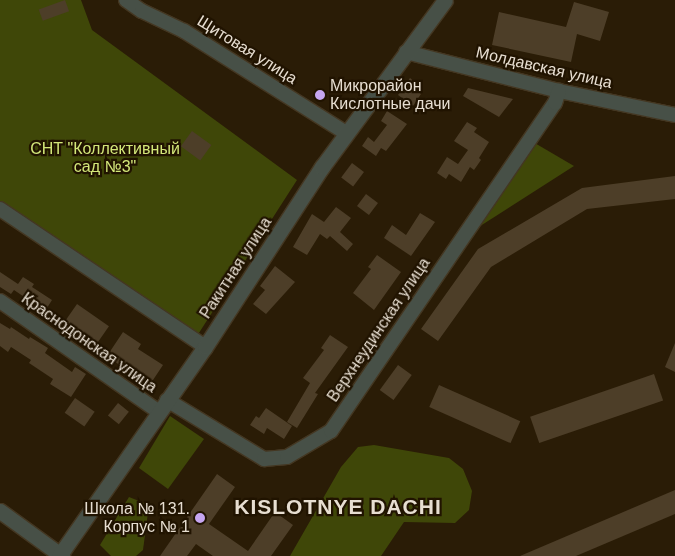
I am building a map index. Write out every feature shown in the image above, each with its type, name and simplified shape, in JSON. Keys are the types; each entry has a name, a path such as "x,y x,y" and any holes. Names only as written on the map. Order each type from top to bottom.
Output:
{"street":[{"name":"Щитовая улица","path":"126,0 142,11 184,31 346,133"},
{"name":"Ракитная улица","path":"60,556 205,347 322,167 445,0"},
{"name":"Молдавская улица","path":"406,52 559,91 675,115"},
{"name":"Верхнеудинская улица","path":"163,406 264,459 287,457 331,431 554,103 559,91"},
{"path":"0,209 205,347"},
{"name":"Краснодонская улица","path":"0,301 163,406"},
{"path":"0,511 60,556"}],"green space":[{"name":"СНТ \"Коллективный сад №3\"","path":"0,0 81,0 92,30 297,180 197,336 0,204"},
{"path":"533,142 574,166 474,230"},
{"path":"170,416 204,439 168,489 139,468"},
{"path":"374,445 449,458 463,469 472,491 469,510 455,523 404,522 381,556 290,556 341,467 358,447"},
{"path":"129,497 149,505 143,550 136,556 111,556 100,545"}],"building":[{"path":"65,0 69,11 43,21 39,10"},
{"path":"574,2 609,12 600,41 577,34 571,62 492,45 499,12 566,27"},
{"path":"410,78 421,87 418,92 421,94 413,106 398,95"},
{"path":"468,88 513,99 499,117 463,96"},
{"path":"387,111 407,124 386,151 381,148 376,156 362,146 368,137 374,142 387,125 381,121"},
{"path":"467,122 477,128 474,132 489,142 474,170 470,167 461,182 449,174 446,179 437,173 447,157 458,164 468,150 454,141"},
{"path":"192,131 211,145 200,160 181,146"},
{"path":"352,163 364,172 353,186 341,177"},
{"path":"675,176 675,199 587,209 491,267 438,341 421,329 478,249 582,188"},
{"path":"366,194 378,203 369,215 357,206"},
{"path":"336,207 351,218 340,232 353,244 347,251 330,236 327,239 320,234 307,255 293,247 312,214 324,222"},
{"path":"420,213 435,222 411,256 384,238 392,225 406,235"},
{"path":"377,255 401,272 374,310 353,293 371,269 368,267"},
{"path":"275,266 295,282 266,314 253,304 265,290 260,286"},
{"path":"0,272 18,284 23,277 34,284 32,287 52,300 45,311 14,290 11,294 0,287"},
{"path":"77,304 109,326 95,346 63,324"},
{"path":"0,323 10,329 11,327 29,339 30,337 48,348 45,353 72,372 75,367 86,374 71,397 50,384 53,379 29,363 31,360 11,347 8,352 0,346"},
{"path":"123,332 141,344 138,349 163,365 149,386 107,356"},
{"path":"330,335 348,347 315,393 318,394 297,428 287,422 310,383 303,378 324,350 321,348"},
{"path":"675,343 675,372 665,367"},
{"path":"398,365 412,375 394,400 380,390"},
{"path":"654,374 663,400 539,443 530,417"},
{"path":"439,385 520,421 511,443 429,407"},
{"path":"75,398 95,412 84,427 65,413"},
{"path":"118,403 129,412 119,424 108,415"},
{"path":"266,408 292,426 284,439 267,428 264,434 250,425 256,416 259,418"},
{"name":"Школа № 131. Корпус № 1","path":"217,474 235,487 209,524 248,551 275,512 293,525 271,556 213,556 196,544 187,556 160,556"},
{"path":"675,490 675,514 576,556 520,556"}],"place":[{"name":"Микрорайон Кислотные дачи","path":"320,95"},
{"name":"Школа № 131. Корпус № 1","path":"200,518"}],"district":[{"name":"KISLOTNYE DACHI","path":"338,507"}]}
